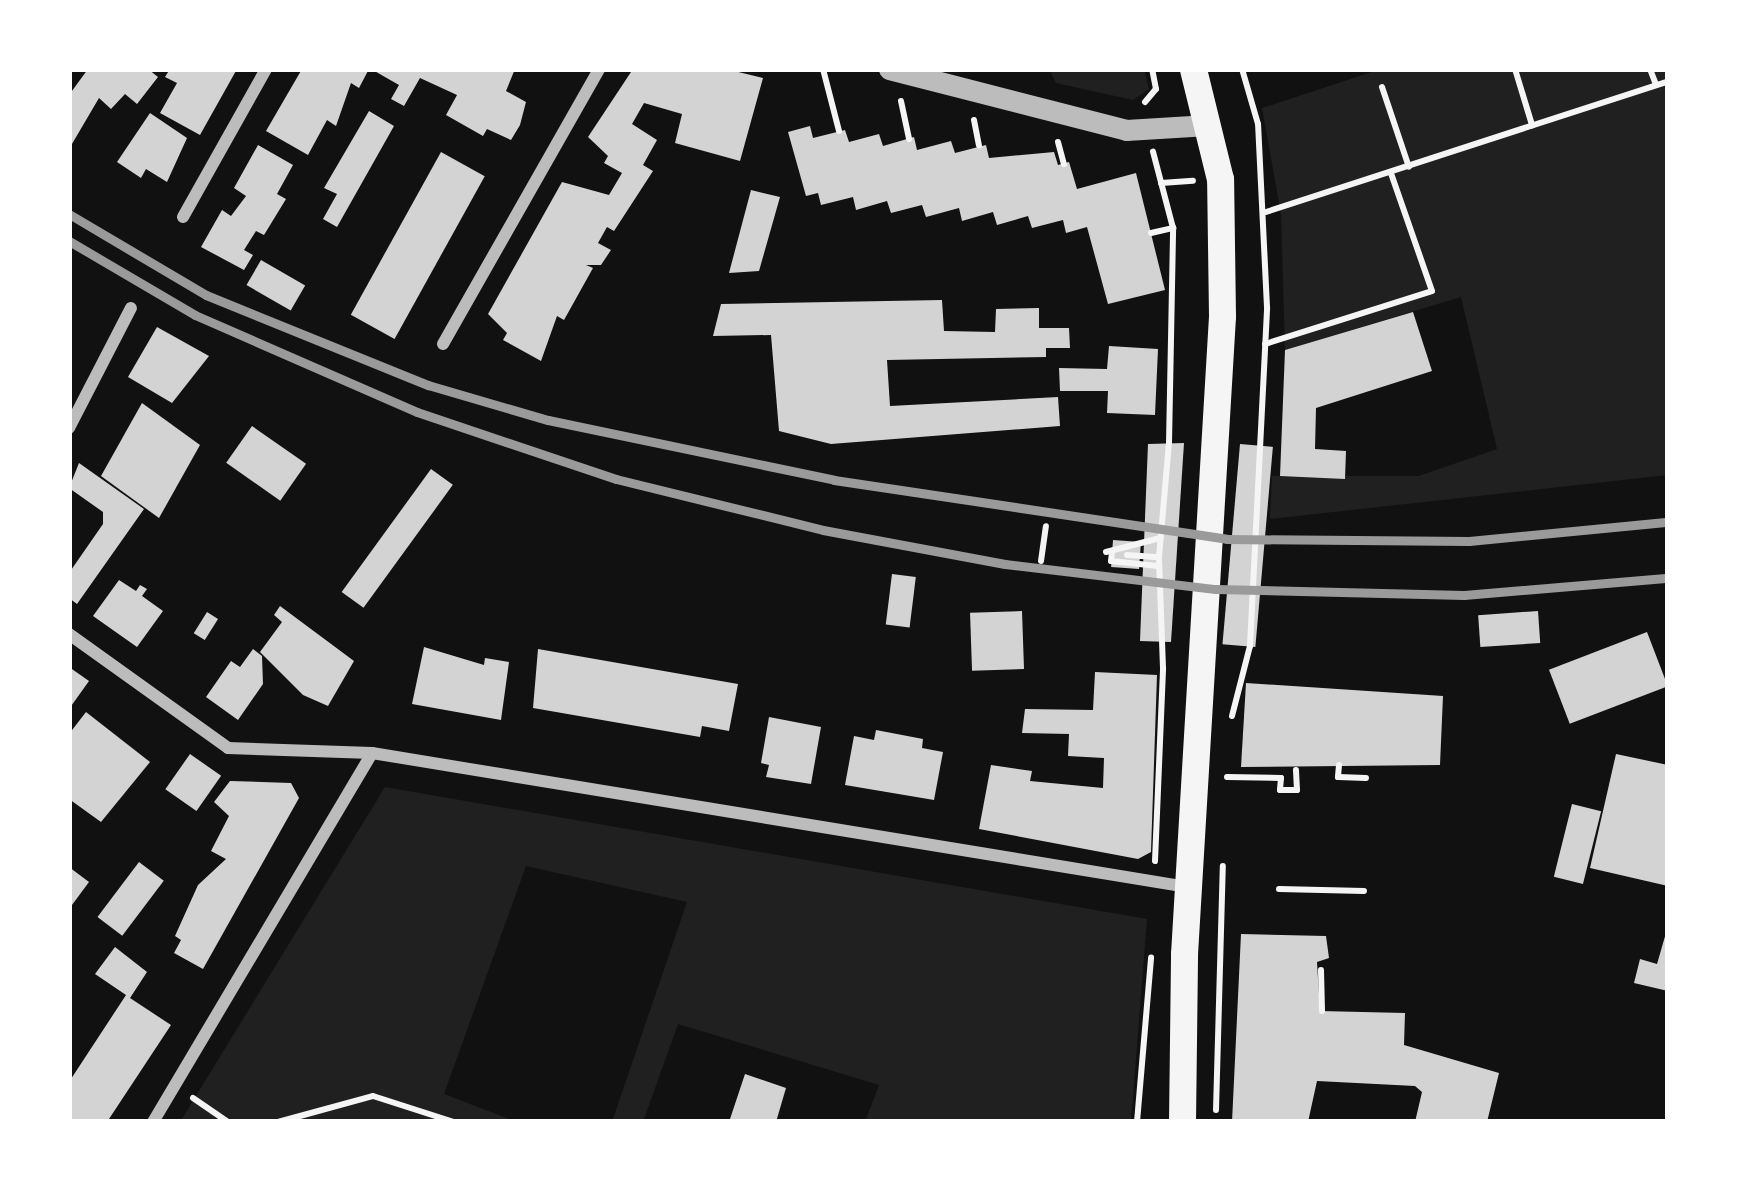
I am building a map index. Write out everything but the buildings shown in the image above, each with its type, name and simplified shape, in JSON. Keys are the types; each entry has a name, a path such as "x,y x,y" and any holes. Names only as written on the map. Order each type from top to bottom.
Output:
{"main road":[{"path":"1182,1122 1188,887 1222,203 1193,69"}],"street":[{"path":"183,217 266,69"},
{"path":"443,344 598,69"},
{"path":"892,70 1149,133 1208,125"},
{"path":"69,428 131,308"},
{"path":"69,634 228,748 372,753 1188,887"},
{"path":"153,1122 372,753"}],"path":[{"path":"823,69 839,131"},
{"path":"1231,730 1234,683 1250,646 1265,344 1265,212 1258,124 1242,69"},
{"path":"1515,69 1532,125"},
{"path":"1650,69 1656,85"},
{"path":"892,70 909,139"},
{"path":"1265,212 1668,81"},
{"path":"1382,88 1409,167"},
{"path":"1149,133 1173,228 1169,443 1158,561 1162,642 1154,885"},
{"path":"1265,344 1432,291 1391,173"},
{"path":"1151,233 1173,228"},
{"path":"1041,561 1046,526"},
{"path":"1158,561 1112,562 1109,552 1114,544 1160,538"},
{"path":"1126,555 1158,561"},
{"path":"1228,754 1227,778 1281,778 1280,790 1297,790 1296,770"},
{"path":"1340,764 1338,777 1366,778"},
{"path":"1215,1122 1222,890"},
{"path":"1279,890 1364,891"},
{"path":"1137,1122 1152,937"},
{"path":"1322,970 1322,1011"},
{"path":"174,1089 229,1122"},
{"path":"278,1122 373,1096 454,1122"}],"shaded area":[{"path":"1049,69 1144,69 1149,89 1133,100 1056,83"},
{"path":"1381,69 1668,69 1668,475 1270,519 1272,476 1419,476 1497,449 1461,297 1285,350 1281,214 1262,108"},
{"path":"385,787 1147,919 1131,1122 865,1122 879,1085 678,1024 643,1122 612,1122 687,902 526,866 444,1094 517,1122 180,1122"}],"railway":[{"path":"69,214 206,295 428,385 548,420 834,480 1227,539 1469,541 1668,522"},
{"path":"69,241 195,315 417,412 616,479 823,530 1005,564 1216,589 1464,595 1668,578"}]}
